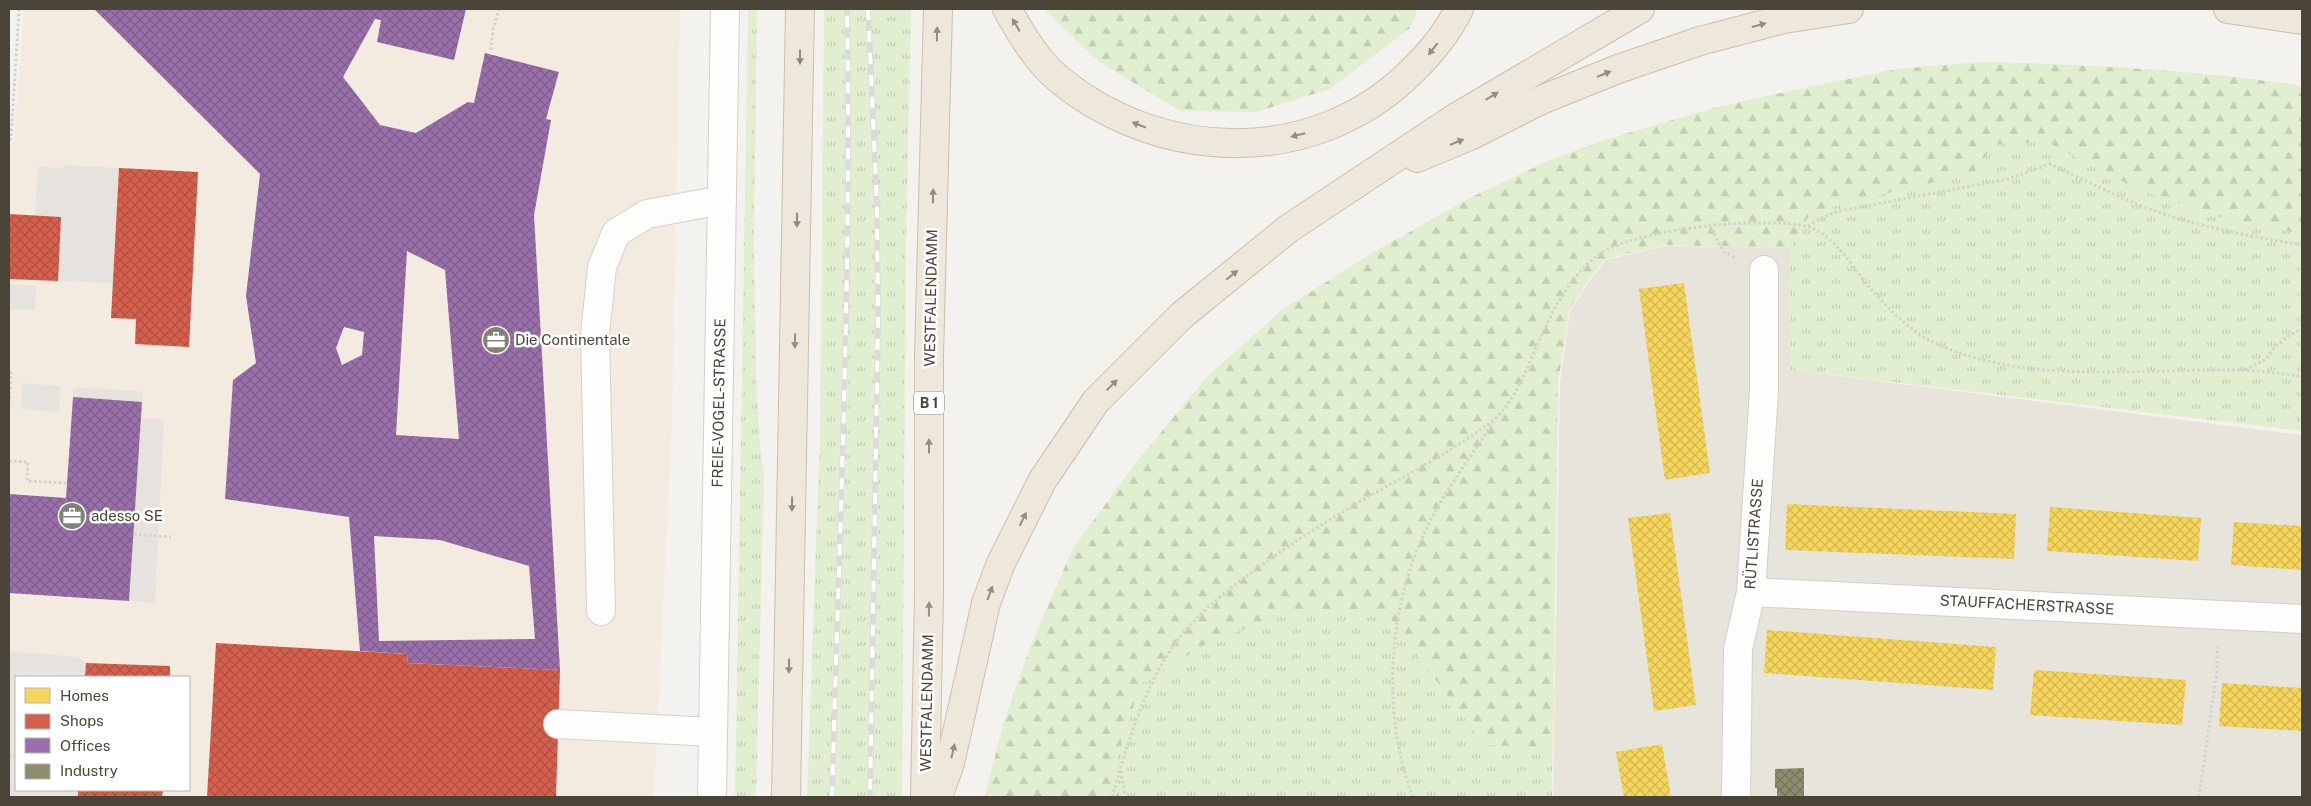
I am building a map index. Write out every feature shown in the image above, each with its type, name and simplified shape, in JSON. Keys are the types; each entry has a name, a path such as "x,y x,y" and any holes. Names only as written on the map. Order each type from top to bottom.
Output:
{"highway":[{"path":"786,797 800,9"},
{"name":"WESTFALENDAMM","path":"925,797 929,593 929,357 938,9"},
{"path":"1007,9 1027,45 1060,80 1114,115 1164,135 1220,144 1271,142 1312,132 1350,118 1394,89 1425,59 1452,25 1459,9"},
{"path":"938,797 950,763 986,603 1001,563 1042,481 1096,401 1181,316 1288,229 1455,118 1640,9"},
{"path":"1363,180 1470,136 1541,100 1618,69 1700,41 1774,21 1849,9"},
{"path":"2228,9 2302,20"}],"street":[{"name":"FREIE-VOGEL-STRASSE","path":"712,797 725,9"},
{"path":"601,611 595,334 602,266 616,233 647,214 722,200"},
{"name":"RÜTLISTRASSE","path":"1736,797 1738,649 1751,592 1764,391 1764,270"},
{"name":"STAUFFACHERSTRASSE","path":"1751,592 2302,619"},
{"path":"558,724 713,732"}],"path":[{"path":"9,138 11,139 19,9"},
{"path":"491,50 493,30 499,9"},
{"path":"1807,227 1834,212 2008,179 2050,164 2122,198 2158,212 2195,223 2302,245"},
{"path":"1413,797 1400,752 1395,719 1394,654 1398,622 1413,562 1424,534 1457,476 1517,388 1557,301 1576,277 1598,255 1628,241 1709,225 1760,223 1807,227 1826,236 1873,292 1922,336 1952,351 1984,361 2024,368 2109,372 2244,370 2302,376"},
{"path":"1709,225 1724,252 1764,270"},
{"path":"2244,370 2266,359 2274,348 2288,336 2302,330"},
{"path":"9,404 11,370"},
{"path":"1112,797 1136,721 1156,675 1178,640 1197,617 1255,570 1312,531 1446,453 1495,418"},
{"path":"9,461 28,462 27,481 67,483"},
{"path":"134,534 171,536"},
{"path":"2199,797 2217,670 2218,614"},
{"path":"1121,767 1125,797"}],"shaded area":[{"path":"24,9 680,9 672,422 654,797 9,797 9,142 14,142"},
{"path":"63,165 119,168 113,283 58,281 61,217 35,216 38,167 63,168"},
{"path":"1665,246 1790,248 1791,370 2302,435 2302,797 1553,797 1560,383 1570,311 1590,280 1606,260"},
{"path":"9,284 36,286 35,310 9,309"},
{"path":"22,383 61,386 59,412 21,409"},
{"path":"73,387 143,392 142,402 73,397"},
{"path":"141,418 164,420 155,603 129,601"},
{"path":"9,651 79,657 86,663 85,676 15,676 15,791 78,791 78,797 9,797"}],"green space":[{"path":"748,9 757,9 754,237 756,376 760,449 764,475 756,797 735,797"},
{"path":"824,9 911,9 906,244 902,797 807,797 820,435"},
{"path":"1044,9 1418,9 1410,28 1330,89 1256,112 1180,111 1098,61"},
{"path":"1983,62 2143,69 2262,80 2302,86 2302,431 1791,370 1790,248 1665,245 1605,259 1589,279 1569,310 1558,383 1552,797 985,797 1004,722 1030,648 1072,550 1135,464 1206,378 1282,310 1374,252 1470,198 1548,161 1608,139 1714,108 1795,90 1898,69"},
{"path":"1983,62 2143,69 2262,80 2302,86 2302,234 2217,216 2139,190 2047,142 1994,144 1974,172 1811,212 1790,248 1665,245 1605,259 1589,279 1569,310 1558,383 1553,748 1484,745 1388,615 1300,609 1209,642 1140,685 1115,765 1119,797 985,797 1004,722 1030,648 1072,550 1135,464 1206,378 1282,310 1374,252 1470,198 1548,161 1608,139 1714,108 1795,90 1898,69"}],"building: Homes":[{"path":"1684,283 1710,473 1665,480 1639,289"},
{"path":"1787,504 2016,514 2014,559 1785,550"},
{"path":"2050,507 2201,518 2198,561 2047,551"},
{"path":"1670,513 1696,705 1654,711 1628,518"},
{"path":"2234,522 2302,526 2302,570 2231,565"},
{"path":"1767,630 1996,647 1993,690 1764,673"},
{"path":"2034,670 2186,680 2182,725 2030,715"},
{"path":"2222,683 2302,688 2302,731 2219,726"},
{"path":"1662,744 1671,797 1624,797 1616,752"}],"building: Shops":[{"path":"119,168 198,172 189,347 135,344 136,319 111,318"},
{"path":"9,214 61,217 58,281 9,279"},
{"path":"216,643 408,654 407,663 560,670 556,797 207,797"},
{"path":"86,663 170,666 170,676 85,676"},
{"path":"78,791 163,791 162,797 78,797"}],"building: Offices":[{"name":"Die Continentale","path":"94,9 466,9 454,60 377,42 381,20 375,19 343,77 380,125 416,133 468,102 474,103 485,53 559,72 546,119 551,120 534,215 560,670 407,663 408,654 360,651 349,517 225,499 233,380 256,363 246,296 260,174","holes":["407,251 445,270 459,439 396,435","344,327 364,332 362,355 342,365 336,348","374,536 440,540 529,566 535,639 379,641"]},
{"name":"adesso SE","path":"73,397 142,402 129,601 9,593 9,494 66,498"}],"building: Industry":[{"path":"1804,768 1804,797 1777,797 1775,769"}],"railway":[{"path":"832,797 848,206 847,9"},
{"path":"868,9 877,206 878,320 870,797"}],"place":[{"name":"Die Continentale","path":"496,340"},
{"name":"adesso SE","path":"72,516"}]}
